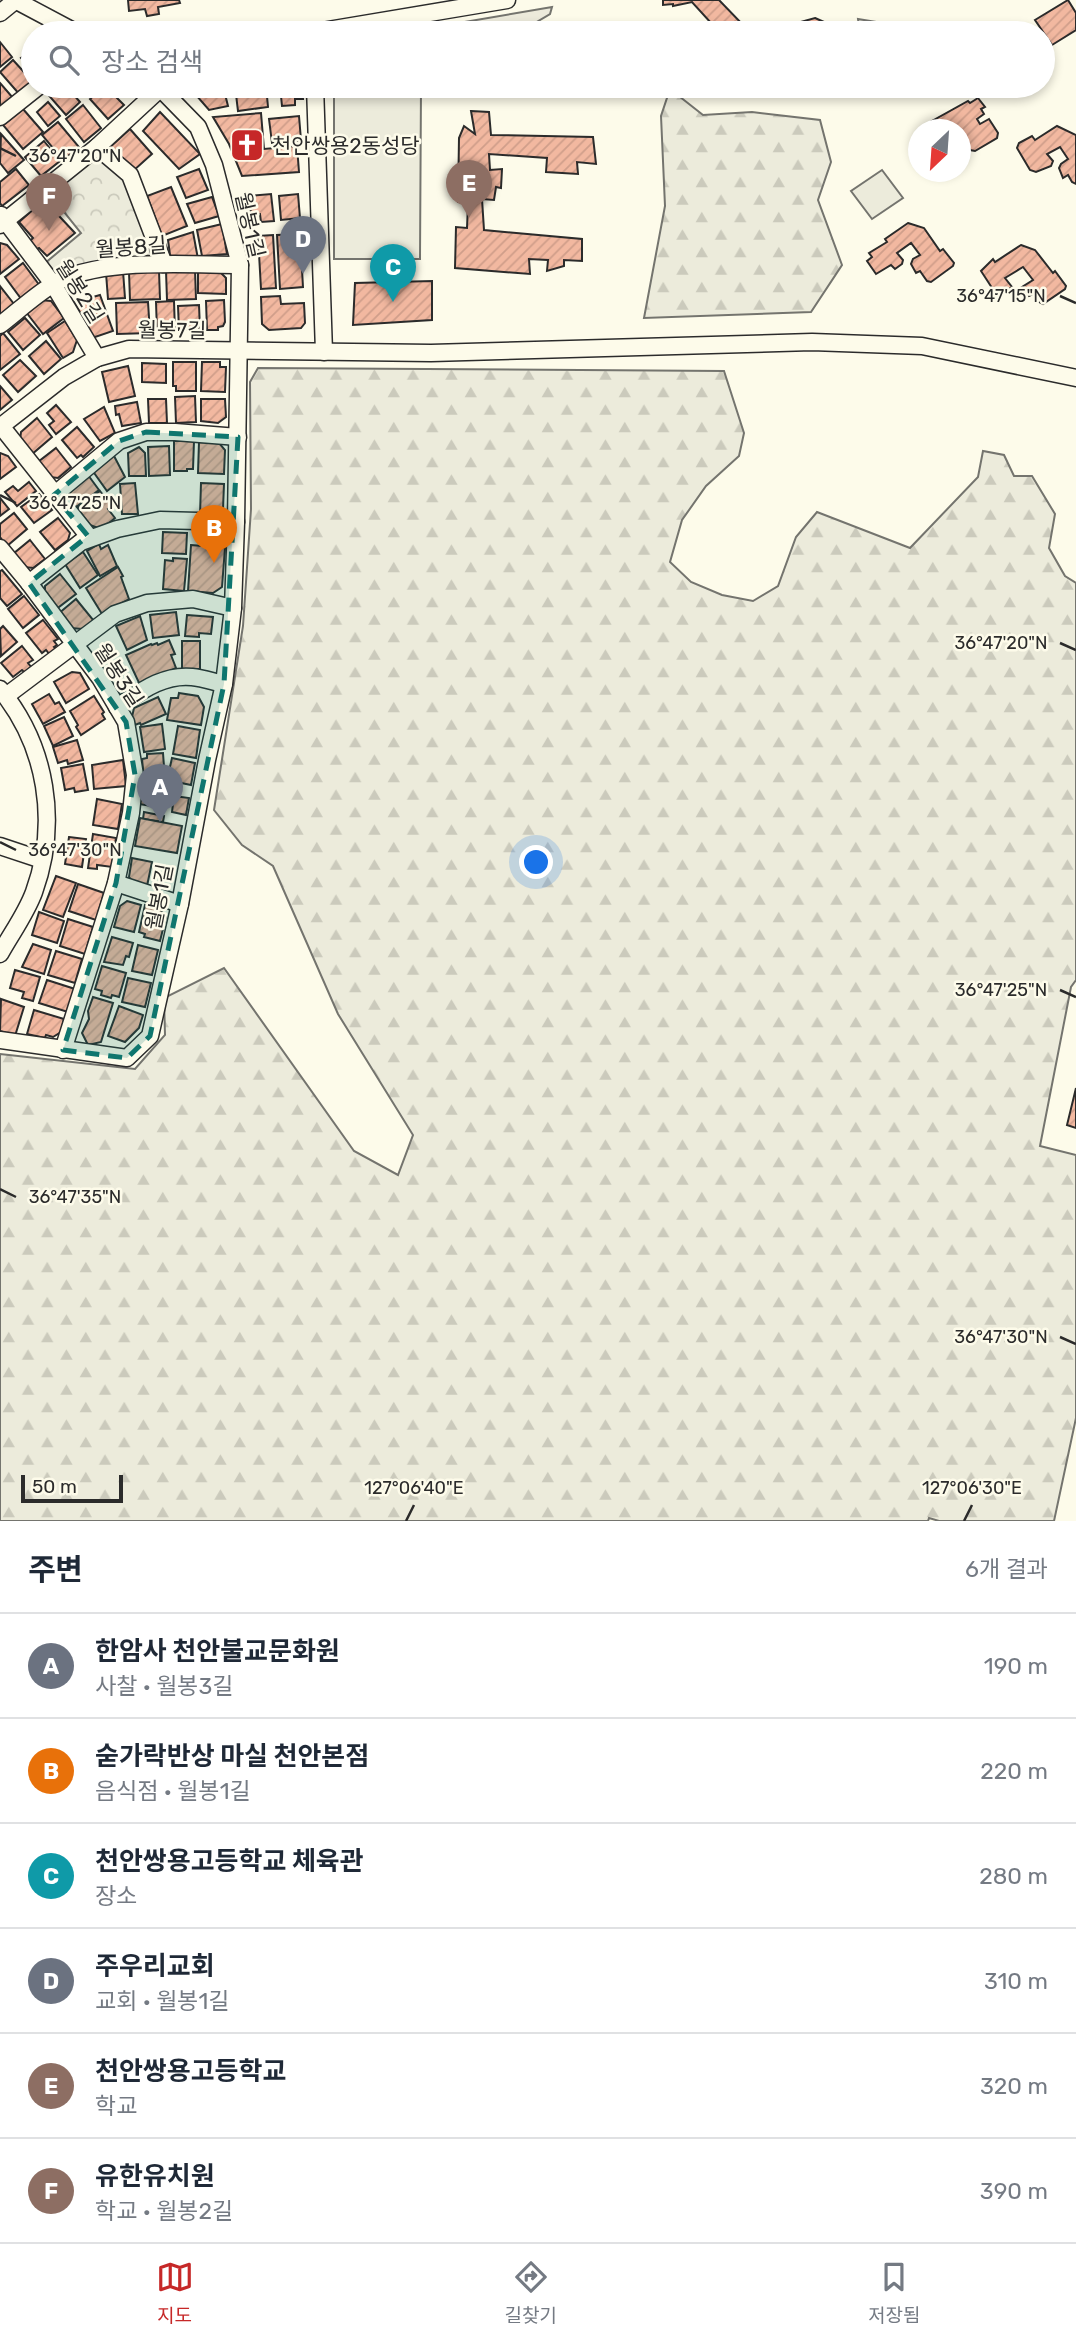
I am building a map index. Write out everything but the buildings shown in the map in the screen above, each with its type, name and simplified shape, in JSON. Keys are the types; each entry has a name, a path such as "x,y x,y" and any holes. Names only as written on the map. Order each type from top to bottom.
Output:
{"street":[{"path":"0,13 16,0 55,21"},
{"path":"383,21 507,0"},
{"path":"0,117 24,98"},
{"path":"2,220 97,147 148,98"},
{"name":"월봉1길","path":"0,1040 127,1058 150,1036 180,904 224,684 233,608 240,265 214,165 198,127 171,98"},
{"path":"315,98 324,352"},
{"path":"97,147 130,175 164,264"},
{"name":"월봉2길","path":"2,220 53,284 97,358"},
{"name":"월봉8길","path":"0,325 53,284 94,269 164,264 240,265"},
{"name":"월봉7길","path":"90,538 1,426 64,377 97,358 129,349 431,353 812,342 922,346 1076,378"},
{"path":"54,495 119,442 146,432 238,437"},
{"path":"29,583 81,542 117,529 160,520 236,522"},
{"name":"월봉3길","path":"0,548 100,678 126,722 135,775 131,813 116,883 63,1050"},
{"path":"0,954 34,894 42,860 48,812 43,773 31,739 3,692 115,614 148,603 193,599 233,608"},
{"path":"117,707 167,678 192,677 224,684"},
{"path":"0,846 42,860"},
{"path":"116,883 180,904"}],"highlighted area":[{"path":"146,432 238,437 224,684 150,1036 127,1058 63,1050 116,883 135,775 126,722 29,583 88,536 54,495 119,441"}],"green space":[{"path":"334,98 421,98 420,259 334,259"},
{"path":"667,98 681,98 703,115 752,112 820,120 831,162 818,200 842,265 811,312 644,318 665,206 661,116"},
{"path":"89,159 105,160 127,177 156,257 56,280 44,264 81,233 48,192"},
{"path":"882,170 903,198 872,219 851,191"},
{"path":"258,368 724,371 744,433 739,456 706,486 682,520 670,562 691,582 722,595 753,601 778,586 796,537 817,512 910,548 978,477 983,451 1004,455 1014,476 1032,476 1055,514 1049,548 1065,576 1076,583 1076,980 1071,987 1040,1146 1076,1155 1076,1418 1054,1521 939,1521 929,1518 928,1521 0,1521 0,1054 135,1069 165,1035 164,998 224,968 354,1151 398,1175 413,1135 338,1014 273,866 242,845 214,810 243,626 251,509 250,382"}],"shaded area":[{"path":"552,7 550,14 538,21 470,21"}],"place":[{"name":"천안쌍용2동성당","path":"247,145"},
{"name":"천안쌍용고등학교","path":"469,218"},
{"name":"유한유치원","path":"49,231"},
{"name":"주우리교회","path":"303,274"},
{"name":"천안쌍용고등학교 체육관","path":"393,302"},
{"name":"숟가락반상 마실 천안본점","path":"214,563"},
{"name":"한암사 천안불교문화원","path":"160,822"}]}
